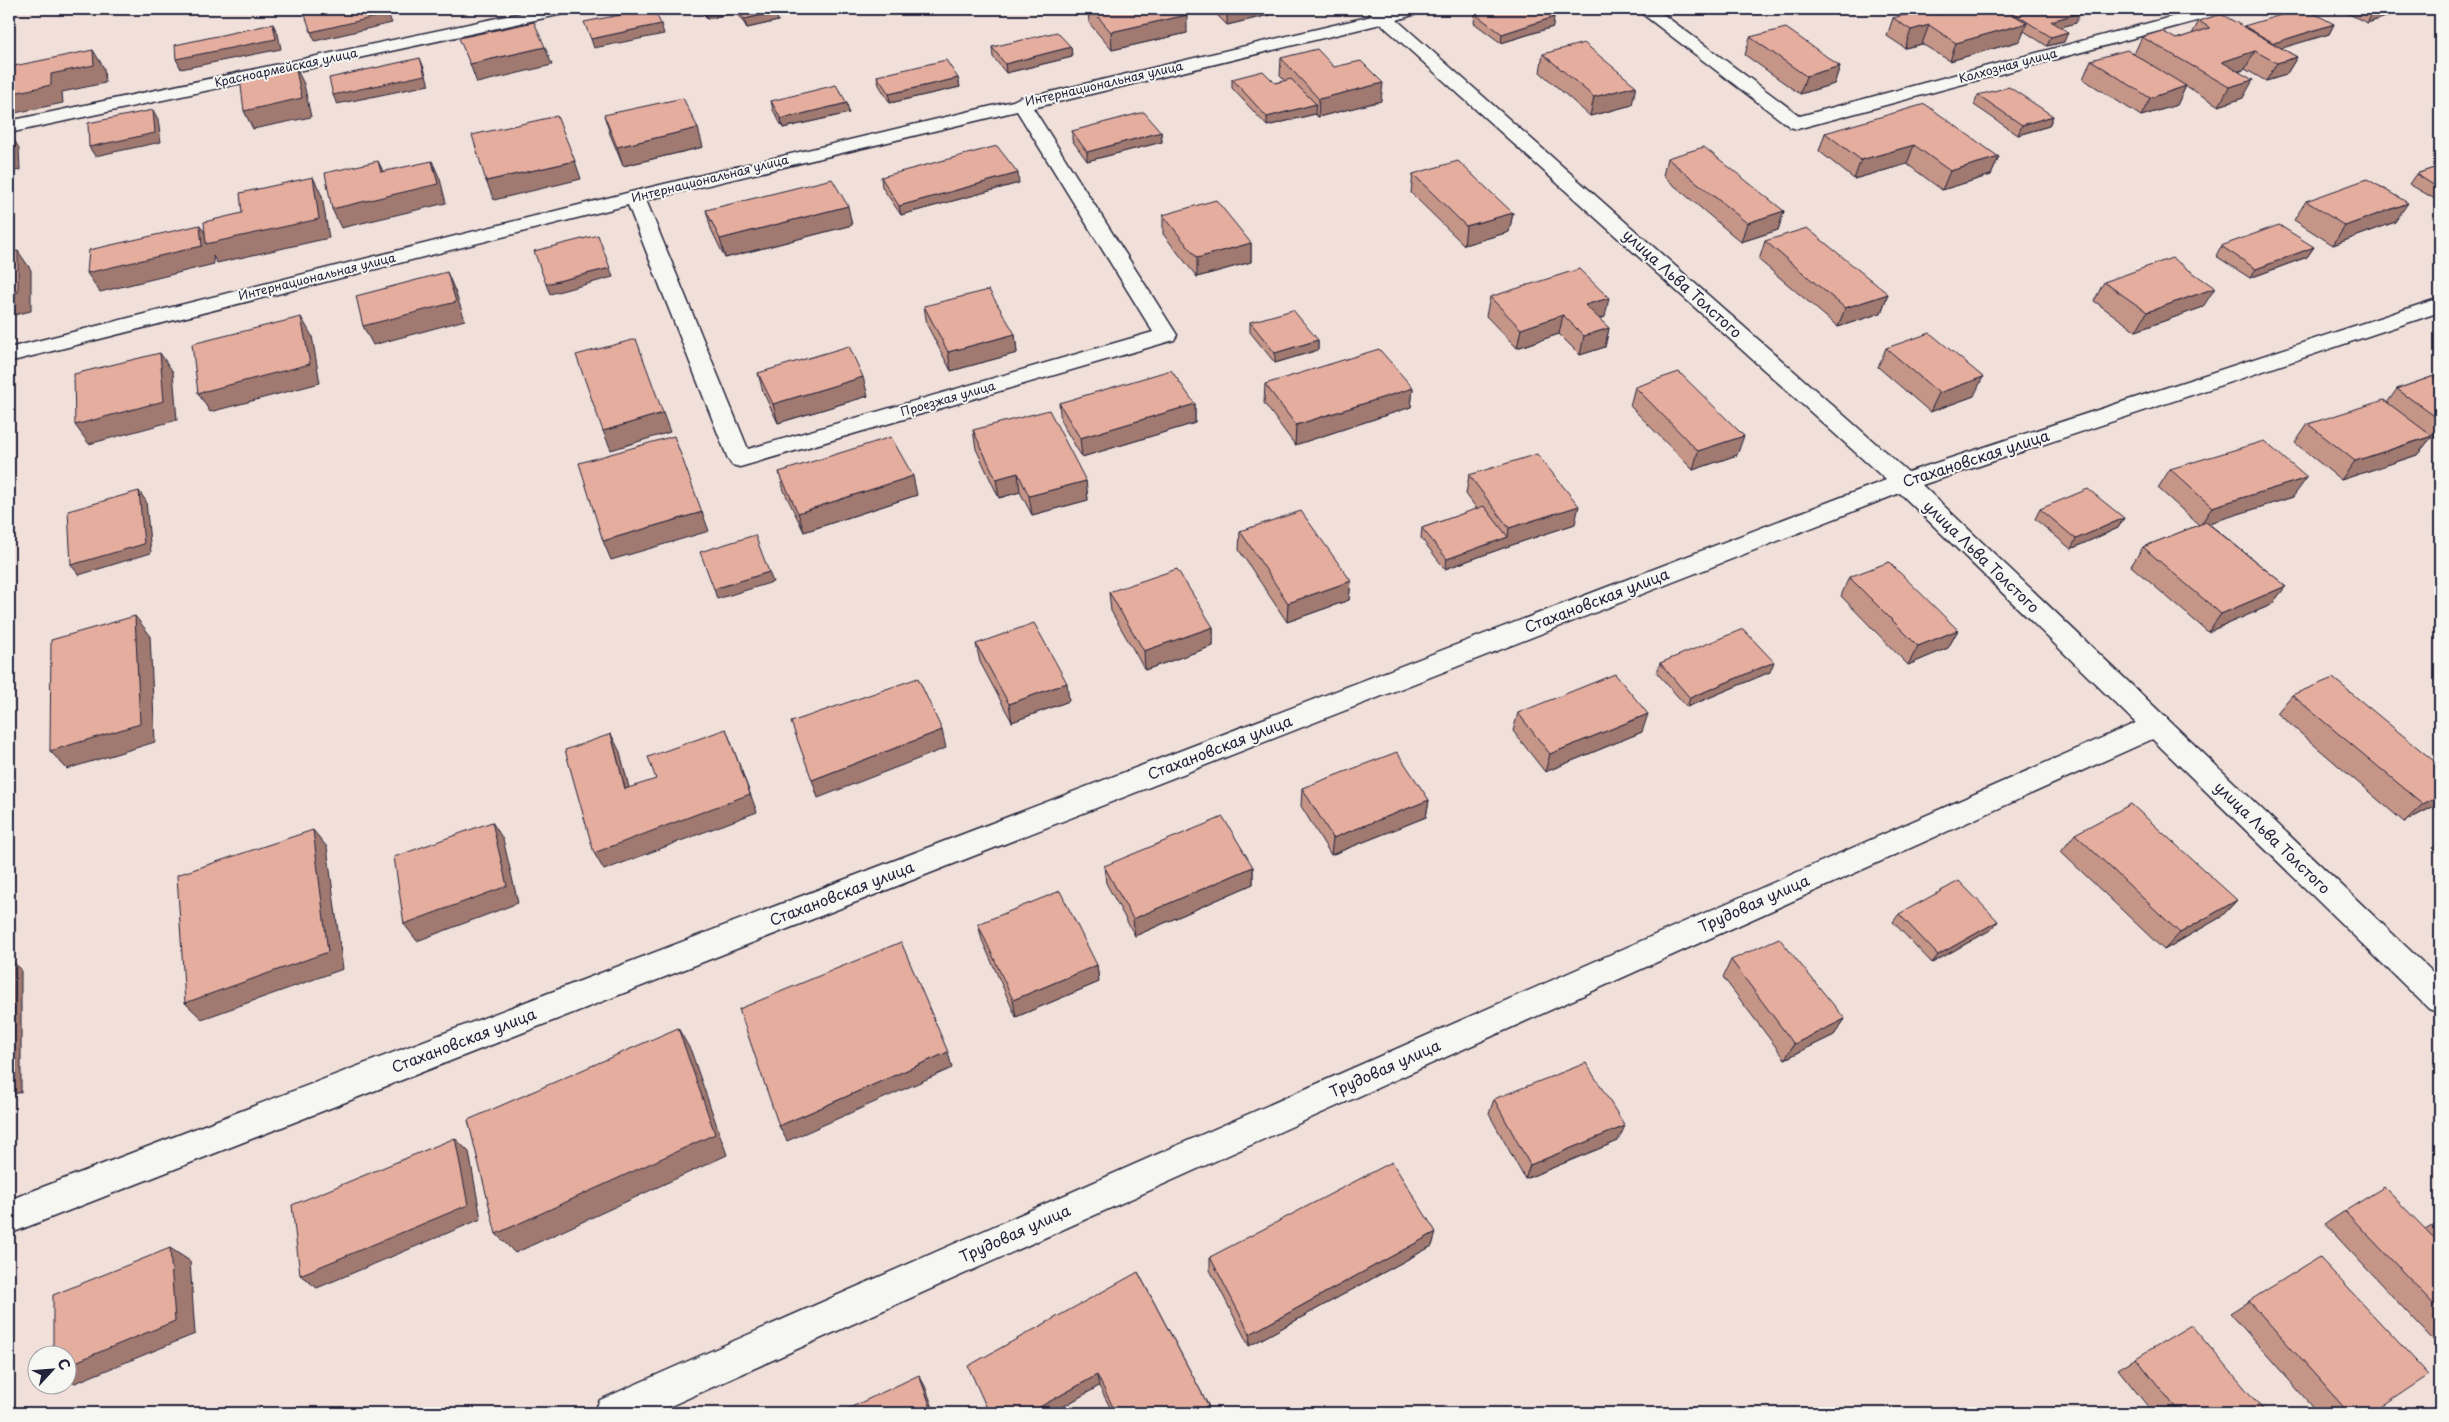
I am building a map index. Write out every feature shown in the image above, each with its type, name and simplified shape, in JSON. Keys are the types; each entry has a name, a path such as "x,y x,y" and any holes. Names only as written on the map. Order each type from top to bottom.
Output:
{"street":[{"name":"Красноармейская улица","path":"9,127 562,9"},
{"name":"Интернациональная улица","path":"9,355 635,197 1380,13 1413,9"},
{"name":"Колхозная улица","path":"1645,9 1797,123 2220,9"},
{"name":"улица Льва Толстого","path":"1380,13 1904,482 2440,999"},
{"name":"Проезжая улица","path":"635,197 740,459 1166,335 1021,103"},
{"name":"Стахановская улица","path":"9,1217 1904,482 2440,305"},
{"name":"Трудовая улица","path":"613,1413 2156,725"}],"building":[{"path":"319,9 386,9 388,14 311,32 304,12"},
{"path":"654,9 661,24 591,39 584,22"},
{"path":"738,9 774,9 776,12 744,19"},
{"path":"1091,9 1181,9 1187,15 1111,32"},
{"path":"1492,9 1542,9 1554,17 1502,34 1475,14"},
{"path":"1927,9 1937,15 1960,9 2004,9 2027,23 1956,43 1929,25 1911,30 1893,18"},
{"path":"2007,9 2072,9 2080,13 2051,21 2068,32 2051,37"},
{"path":"2306,9 2334,24 2274,43 2244,26"},
{"path":"2363,9 2389,9 2372,14"},
{"path":"2221,14 2297,57 2277,63 2255,51 2222,62 2253,80 2229,87 2142,37 2162,31 2176,39 2210,28 2199,21"},
{"path":"534,22 545,47 470,64 459,38"},
{"path":"273,24 276,39 176,59 175,45"},
{"path":"1786,28 1840,66 1806,76 1750,37"},
{"path":"1057,32 1071,47 1005,64 992,47"},
{"path":"1584,43 1636,86 1594,97 1543,54"},
{"path":"1317,49 1334,67 1361,61 1383,83 1319,99 1281,58"},
{"path":"93,50 94,65 51,74 51,85 9,94 9,67"},
{"path":"2127,50 2186,86 2150,98 2091,60"},
{"path":"420,58 425,75 333,95 329,78"},
{"path":"946,60 958,78 889,94 877,76"},
{"path":"295,66 302,98 244,111 240,78"},
{"path":"1263,71 1275,83 1291,79 1316,104 1267,117 1232,79"},
{"path":"836,85 847,103 781,119 771,101"},
{"path":"2009,87 2053,116 2022,125 1978,95"},
{"path":"683,98 698,128 617,147 604,115"},
{"path":"1925,104 1999,157 1950,171 1914,145 1861,160 1825,133"},
{"path":"153,110 155,133 89,147 88,123"},
{"path":"1144,112 1161,132 1087,152 1072,131"},
{"path":"557,116 575,161 486,181 472,135"},
{"path":"13,138 13,160 9,161 9,139"},
{"path":"997,146 1018,173 899,206 881,177"},
{"path":"1704,147 1784,211 1747,223 1667,158"},
{"path":"378,161 381,172 432,161 438,184 332,209 325,173"},
{"path":"1458,161 1513,213 1466,226 1413,174"},
{"path":"2440,166 2440,189 2416,174"},
{"path":"313,177 319,219 206,244 204,222 242,213 240,193"},
{"path":"832,179 848,206 720,239 706,210"},
{"path":"2367,179 2408,203 2345,226 2306,201"},
{"path":"1216,200 1251,243 1197,258 1163,215"},
{"path":"200,225 202,246 87,273 89,250"},
{"path":"2279,225 2314,247 2256,269 2221,246"},
{"path":"1807,228 1888,294 1845,308 1765,241"},
{"path":"598,235 610,268 546,284 534,251"},
{"path":"18,251 18,292 9,294 9,253"},
{"path":"2172,258 2215,288 2147,312 2104,282"},
{"path":"1579,269 1609,298 1585,305 1609,328 1584,336 1563,315 1521,329 1490,297"},
{"path":"447,272 456,302 363,326 356,296"},
{"path":"989,290 1015,334 948,352 924,306"},
{"path":"1293,310 1318,340 1275,353 1250,322"},
{"path":"301,317 310,364 198,393 192,344"},
{"path":"1930,333 1983,377 1939,393 1886,348"},
{"path":"636,339 663,413 603,431 576,355"},
{"path":"849,346 863,377 773,404 758,373"},
{"path":"1379,349 1413,388 1296,425 1265,384"},
{"path":"160,353 164,401 75,425 74,374"},
{"path":"1171,370 1195,404 1080,438 1059,403"},
{"path":"1679,372 1744,436 1698,451 1635,387"},
{"path":"2440,374 2440,420 2397,389"},
{"path":"2384,400 2432,436 2355,461 2308,424"},
{"path":"1049,410 1086,481 1029,496 1018,473 996,479 973,430"},
{"path":"674,436 702,512 603,541 579,463"},
{"path":"891,437 913,476 798,513 779,472"},
{"path":"2264,441 2307,478 2212,507 2170,469"},
{"path":"1537,454 1579,506 1509,528 1469,475"},
{"path":"2088,489 2124,518 2076,539 2040,509"},
{"path":"139,491 144,544 71,565 68,511"},
{"path":"1484,506 1508,537 1447,559 1422,528"},
{"path":"1301,511 1351,581 1288,603 1240,531"},
{"path":"2206,522 2286,586 2221,614 2143,547"},
{"path":"755,535 769,572 714,589 700,552"},
{"path":"1889,562 1958,630 1918,646 1849,577"},
{"path":"1177,569 1213,627 1144,651 1109,592"},
{"path":"135,616 140,724 50,751 51,640"},
{"path":"1034,623 1067,683 1009,704 976,644"},
{"path":"1743,629 1774,662 1690,698 1660,663"},
{"path":"1615,674 1648,714 1550,754 1518,713"},
{"path":"918,678 942,730 812,780 791,722"},
{"path":"2333,678 2440,766 2440,795 2423,804 2292,695"},
{"path":"726,729 750,794 594,853 565,750 611,734 625,789 656,779 648,757"},
{"path":"1397,752 1429,800 1333,838 1302,788"},
{"path":"2131,804 2237,900 2180,933 2075,834"},
{"path":"1223,817 1253,867 1133,919 1104,866"},
{"path":"492,822 507,886 404,924 394,857"},
{"path":"313,830 328,952 185,1003 177,875"},
{"path":"1959,881 1998,921 1938,955 1899,914"},
{"path":"1060,891 1097,965 1013,1000 978,924"},
{"path":"1779,938 1845,1019 1794,1044 1731,960"},
{"path":"901,942 948,1052 779,1126 739,1009"},
{"path":"678,1028 715,1134 496,1234 468,1120"},
{"path":"1586,1063 1625,1126 1530,1165 1494,1099"},
{"path":"455,1138 468,1205 300,1275 292,1205"},
{"path":"1392,1162 1436,1232 1250,1334 1210,1257"},
{"path":"2384,1187 2440,1244 2440,1311 2345,1211"},
{"path":"170,1248 175,1321 78,1361 78,1344 53,1344 53,1295"},
{"path":"2319,1257 2429,1375 2372,1413 2349,1413 2249,1301"},
{"path":"1138,1272 1208,1405 1195,1413 1116,1413 1097,1375 1029,1413 989,1413 968,1366"},
{"path":"2191,1325 2266,1413 2180,1413 2136,1358"},
{"path":"919,1375 933,1413 839,1413"}]}
